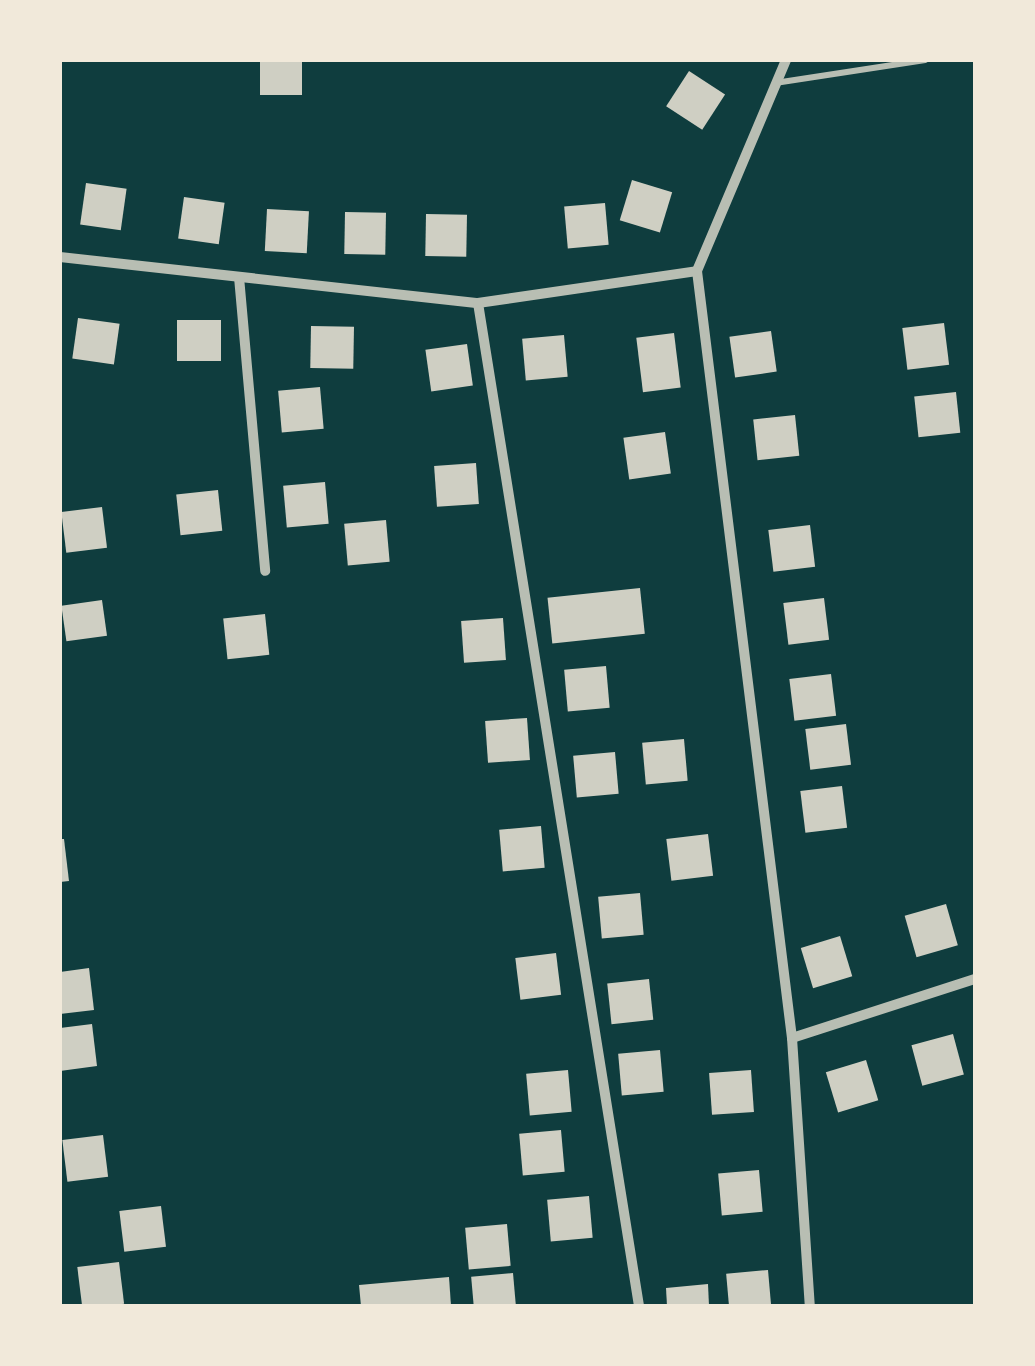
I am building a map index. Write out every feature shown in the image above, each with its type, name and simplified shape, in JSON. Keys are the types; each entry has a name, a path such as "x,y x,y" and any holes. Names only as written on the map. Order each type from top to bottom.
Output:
{"street":[{"path":"786,60 697,271 792,1038 810,1306"},
{"path":"60,257 478,303 697,271"},
{"path":"240,277 265,570"},
{"path":"478,303 639,1306"},
{"path":"792,1038 975,978"}],"lane":[{"path":"774,84 925,60"}],"building":[{"path":"260,60 302,60 302,95 260,95"},
{"path":"689,71 725,94 702,130 666,106"},
{"path":"632,180 672,192 660,232 620,220"},
{"path":"86,183 127,189 121,230 80,225"},
{"path":"184,197 225,203 219,244 178,239"},
{"path":"605,203 609,245 568,248 564,207"},
{"path":"267,209 309,211 307,253 265,251"},
{"path":"345,212 386,213 385,255 344,254"},
{"path":"426,214 467,215 466,257 425,256"},
{"path":"78,318 120,324 114,364 72,359"},
{"path":"177,320 221,320 221,361 177,361"},
{"path":"944,323 949,365 907,370 902,328"},
{"path":"311,326 354,327 353,369 310,368"},
{"path":"771,331 777,372 735,377 729,337"},
{"path":"674,333 681,388 643,392 636,338"},
{"path":"564,335 568,377 526,381 522,339"},
{"path":"467,344 473,386 431,391 425,350"},
{"path":"320,387 324,429 282,433 278,391"},
{"path":"956,392 960,433 919,437 914,396"},
{"path":"795,415 799,456 758,460 753,419"},
{"path":"665,432 671,474 629,479 623,438"},
{"path":"476,463 479,504 437,507 434,466"},
{"path":"325,482 329,524 287,528 283,486"},
{"path":"218,490 222,531 181,535 176,494"},
{"path":"102,507 107,548 66,553 61,512"},
{"path":"386,520 390,562 348,566 344,524"},
{"path":"810,525 815,567 773,572 768,530"},
{"path":"640,588 645,634 552,643 548,598"},
{"path":"824,598 829,640 788,645 783,603"},
{"path":"102,600 107,636 66,641 61,606"},
{"path":"265,614 269,655 228,659 223,618"},
{"path":"503,618 506,660 464,663 461,621"},
{"path":"606,666 610,708 568,712 564,670"},
{"path":"831,674 836,716 794,721 789,679"},
{"path":"527,718 530,760 488,763 485,721"},
{"path":"846,724 851,765 810,770 805,729"},
{"path":"684,739 688,781 646,785 642,743"},
{"path":"615,752 619,794 577,798 573,756"},
{"path":"842,786 847,828 805,833 800,791"},
{"path":"541,826 545,868 503,872 499,830"},
{"path":"708,834 713,876 671,881 666,839"},
{"path":"60,839 64,839 69,881 60,882"},
{"path":"640,893 644,935 602,939 598,897"},
{"path":"946,904 958,945 917,957 905,916"},
{"path":"840,936 852,976 813,988 801,948"},
{"path":"556,953 561,995 520,1000 515,958"},
{"path":"89,968 94,1010 60,1014 60,972"},
{"path":"649,979 653,1020 612,1024 607,983"},
{"path":"92,1024 97,1066 60,1071 60,1028"},
{"path":"953,1034 964,1075 922,1086 911,1045"},
{"path":"660,1050 664,1092 622,1096 618,1054"},
{"path":"866,1060 878,1100 838,1112 826,1072"},
{"path":"568,1070 572,1112 530,1116 526,1074"},
{"path":"751,1070 754,1112 712,1115 709,1073"},
{"path":"561,1130 565,1172 523,1176 519,1134"},
{"path":"103,1135 108,1177 67,1182 62,1140"},
{"path":"759,1170 763,1212 722,1215 718,1174"},
{"path":"589,1196 593,1238 551,1242 547,1200"},
{"path":"161,1206 166,1247 124,1252 119,1211"},
{"path":"507,1224 511,1266 469,1270 465,1228"},
{"path":"119,1262 124,1304 82,1306 77,1267"},
{"path":"768,1270 771,1306 729,1306 726,1274"},
{"path":"513,1273 516,1306 474,1306 471,1277"},
{"path":"449,1277 451,1306 361,1306 359,1285"},
{"path":"708,1284 709,1306 667,1306 666,1288"}]}
